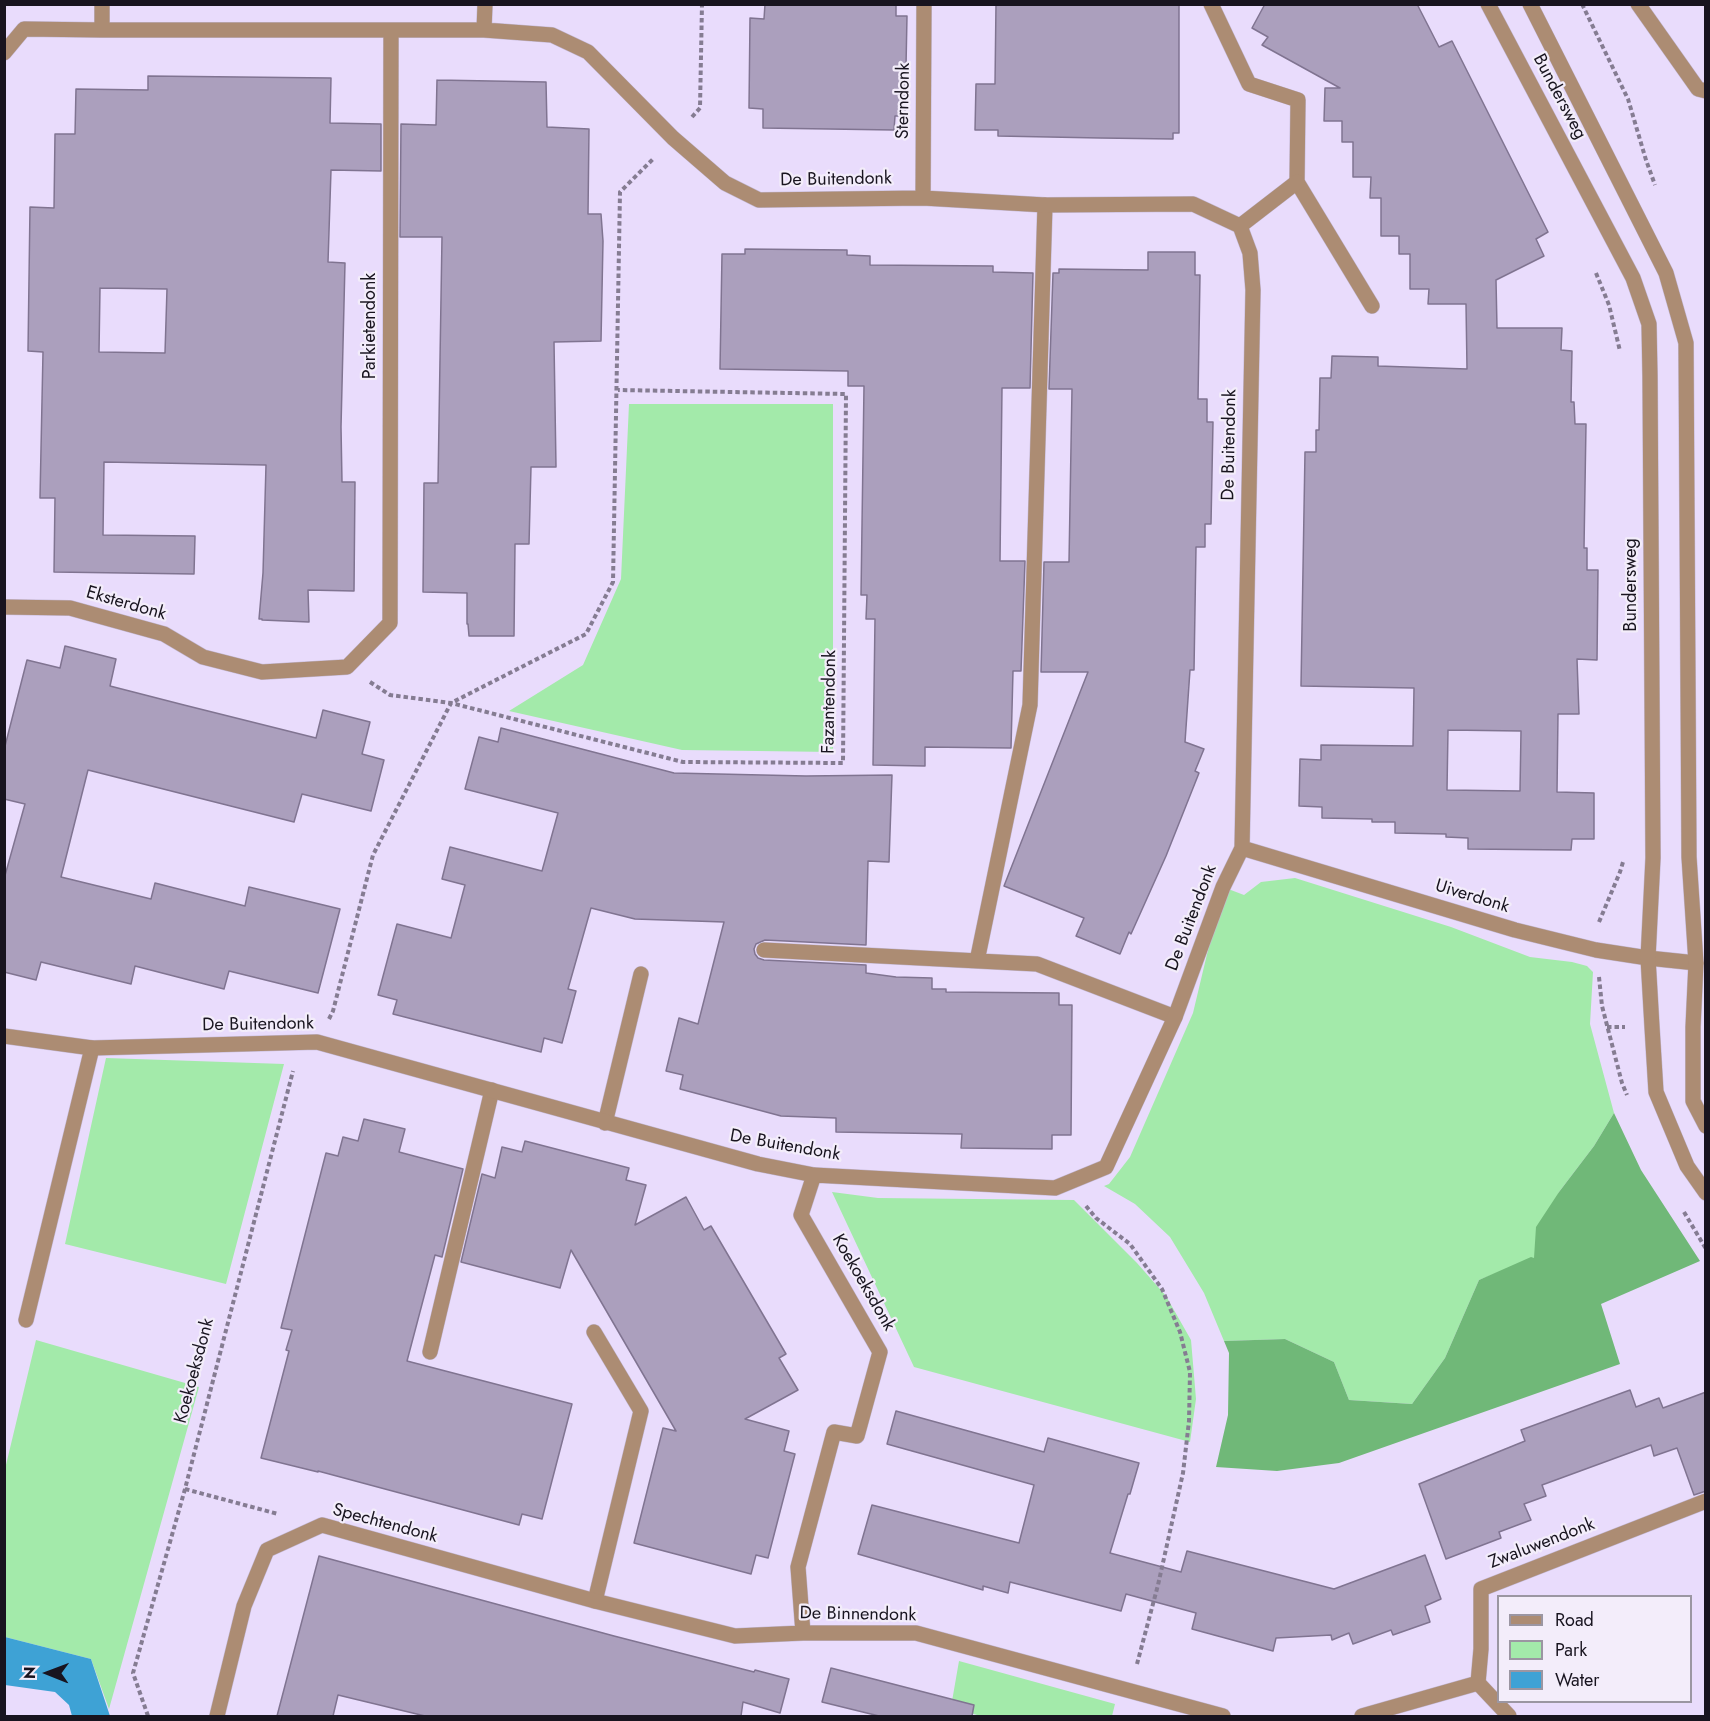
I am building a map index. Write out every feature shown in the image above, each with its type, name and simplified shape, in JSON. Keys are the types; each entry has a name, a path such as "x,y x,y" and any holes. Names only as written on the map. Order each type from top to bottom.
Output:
{"street":[{"path":"102,4 102,30"},
{"path":"484,30 485,4"},
{"name":"Sterndonk","path":"923,198 924,4"},
{"path":"1211,4 1250,84 1298,100 1297,182 1372,306"},
{"name":"Bundersweg","path":"1488,4 1633,278 1648,324 1653,858 1648,958 1656,1092 1687,1166 1706,1192"},
{"name":"Bundersweg","path":"1530,4 1666,273 1686,343 1689,857 1696,963 1693,1027 1694,1101 1706,1126"},
{"path":"1638,4 1698,89 1706,91"},
{"path":"4,53 24,29 484,30 552,34 588,52 673,138"},
{"name":"Parkietendonk","path":"346,667 390,623 391,30"},
{"name":"De Buitendonk","path":"4,1036 92,1048 317,1042 758,1164 814,1174 1055,1188 1106,1167 1175,1017 1223,887 1242,849 1253,290 1250,252 1240,226 1193,204 1045,205 923,198 759,200 725,183 673,138"},
{"path":"1240,226 1297,182"},
{"path":"977,961 1030,705 1045,205"},
{"name":"Eksterdonk","path":"4,607 70,608 164,634 203,657 262,672 346,667"},
{"name":"Uiverdonk","path":"1242,849 1515,930 1596,950 1696,963"},
{"path":"764,950 1037,964 1175,1017"},
{"path":"606,1123 641,974"},
{"path":"26,1320 92,1048"},
{"path":"430,1352 492,1090"},
{"name":"Koekoeksdonk","path":"803,1633 798,1567 834,1432 857,1436 880,1352 801,1215 814,1174"},
{"path":"594,1332 641,1411 595,1601"},
{"name":"Zwaluwendonk","path":"1478,1683 1481,1649 1481,1589 1706,1502"},
{"name":"Spechtendonk","path":"217,1716 244,1606 267,1550 322,1525 595,1601"},
{"name":"De Binnendonk","path":"595,1601 735,1636 803,1633 916,1634 1223,1716"},
{"path":"1362,1716 1478,1683 1509,1716"}],"path":[{"path":"451,703 586,634 613,582 620,192 700,108 702,4"},
{"path":"1582,4 1628,99 1658,193"},
{"path":"1593,266 1609,305 1621,356"},
{"name":"Fazantendonk","path":"346,667 390,695 451,703 682,762 843,763 846,394 618,390"},
{"name":"Koekoeksdonk","path":"148,1716 133,1673 185,1489 295,1063 317,1042 333,1011 374,855 451,703"},
{"path":"1623,860 1598,925 1596,950 1602,1006 1622,1083 1631,1104"},
{"path":"1071,1181 1080,1199 1096,1218 1130,1244 1161,1289 1180,1332 1190,1372 1190,1421 1183,1473 1158,1585 1130,1692"},
{"path":"1680,1205 1706,1249"},
{"path":"185,1489 322,1525"}],"green space":[{"path":"629,404 833,404 833,752 682,750 509,711 583,665 621,579"},
{"path":"1295,878 1451,927 1530,957 1572,962 1587,966 1593,972 1590,1024 1614,1113 1594,1146 1559,1192 1534,1258 1479,1280 1445,1358 1412,1404 1349,1400 1334,1362 1285,1339 1224,1341 1204,1293 1170,1237 1135,1204 1104,1186 1109,1184 1130,1157 1193,1013 1223,887 1244,895 1261,882"},
{"path":"106,1058 284,1064 226,1284 65,1244"},
{"path":"1614,1113 1641,1170 1700,1261 1601,1304 1620,1364 1339,1463 1277,1471 1216,1467 1228,1415 1229,1353 1224,1341 1285,1339 1334,1362 1349,1400 1412,1404 1445,1358 1479,1280 1531,1257 1534,1258 1536,1227 1594,1146"},
{"path":"832,1192 878,1198 1074,1200 1137,1263 1166,1296 1191,1340 1196,1399 1190,1442 914,1367"},
{"path":"36,1340 199,1387 109,1709 91,1659 5,1637 5,1469"},
{"path":"959,1661 1115,1704 1112,1716 977,1716 951,1707"}],"water":[{"path":"5,1637 91,1659 110,1716 72,1716 69,1705 55,1692 5,1685"}],"building":[{"path":"765,4 896,4 896,16 907,16 905,116 895,116 894,130 763,128 763,109 749,108 750,18 764,19"},
{"path":"996,4 1179,4 1179,133 1173,133 1173,139 1100,138 998,136 998,130 975,130 976,84 995,84"},
{"path":"1265,4 1417,4 1439,47 1452,41 1548,232 1536,239 1544,256 1496,280 1497,328 1562,328 1561,350 1572,351 1571,402 1574,402 1575,424 1586,424 1584,548 1587,548 1587,570 1598,570 1597,660 1577,659 1579,714 1558,714 1557,792 1594,793 1594,839 1572,839 1571,850 1468,849 1468,838 1446,837 1446,834 1395,833 1395,822 1322,818 1322,807 1299,806 1300,759 1321,760 1321,745 1413,746 1414,688 1301,686 1305,452 1316,452 1316,430 1319,430 1320,378 1331,378 1332,356 1378,357 1378,366 1467,369 1466,304 1428,304 1429,289 1410,289 1410,254 1399,254 1399,236 1381,236 1381,198 1370,198 1371,177 1353,177 1353,142 1342,142 1342,121 1324,121 1325,88 1340,88 1262,45 1268,37 1252,28","holes":["1448,730 1521,731 1520,791 1447,790"]},
{"path":"148,76 331,78 330,123 381,124 381,171 331,170 328,262 345,263 342,482 355,482 354,591 308,590 309,622 259,619 263,573 266,465 104,462 103,535 195,536 194,574 54,572 55,498 40,498 43,352 28,351 30,207 54,208 55,134 75,134 76,89 148,90","holes":["100,288 167,289 165,353 99,352"]},
{"path":"437,80 546,82 547,127 589,129 588,214 601,214 603,241 601,341 554,342 556,467 531,467 529,544 515,544 514,636 469,636 467,593 423,592 424,483 438,483 442,237 400,237 401,124 436,125"},
{"path":"745,249 847,250 847,255 870,256 870,265 993,266 993,272 1033,273 1030,388 1002,388 1000,561 1025,561 1021,671 1013,671 1011,748 925,747 925,766 873,765 875,619 866,619 867,595 861,595 864,386 848,386 848,371 720,369 722,254 745,254"},
{"path":"1148,252 1195,252 1195,275 1200,275 1198,399 1207,399 1207,422 1213,422 1211,524 1205,524 1205,547 1196,547 1194,670 1190,670 1185,742 1204,749 1195,771 1199,773 1166,856 1120,954 1076,936 1084,918 1004,886 1088,672 1041,672 1044,562 1069,562 1072,389 1049,389 1053,273 1059,273 1059,269 1148,270"},
{"path":"65,646 116,659 110,686 316,738 323,710 370,722 362,754 384,760 371,811 302,794 294,822 88,770 61,877 151,899 155,883 245,906 249,887 340,909 318,993 229,971 224,989 135,966 131,984 41,962 36,980 4,972 4,879 25,804 4,799 4,750 27,660 60,668"},
{"path":"501,728 674,773 892,775 889,862 868,861 866,945 765,940 756,944 755,954 764,960 866,965 866,973 932,978 932,989 946,989 946,992 1059,993 1059,1005 1072,1005 1071,1135 1052,1135 1052,1149 961,1148 962,1134 836,1132 836,1118 781,1116 680,1089 683,1075 666,1071 679,1018 698,1024 724,922 635,919 591,908 568,989 576,991 562,1043 544,1038 541,1052 393,1014 397,1000 378,995 397,924 451,938 465,885 442,879 450,847 542,871 558,813 465,789 479,737 498,742"},
{"path":"364,1119 405,1129 399,1152 463,1169 442,1257 435,1255 407,1361 572,1404 542,1519 522,1514 519,1525 261,1458 289,1351 286,1350 292,1330 281,1328 326,1153 338,1156 343,1137 358,1141"},
{"path":"525,1141 629,1168 626,1180 646,1185 635,1225 686,1197 704,1230 711,1226 786,1354 779,1358 798,1390 745,1419 789,1431 784,1451 795,1454 768,1558 756,1555 751,1574 634,1543 663,1428 676,1431 571,1250 560,1288 461,1262 482,1174 495,1178 502,1147 522,1152"},
{"path":"1630,1390 1636,1407 1659,1398 1663,1408 1706,1392 1706,1491 1694,1495 1677,1448 1654,1456 1651,1445 1542,1485 1546,1496 1524,1504 1531,1520 1499,1532 1501,1538 1446,1559 1419,1484 1525,1441 1521,1430"},
{"path":"896,1411 1044,1452 1048,1438 1139,1463 1110,1553 1181,1572 1187,1551 1334,1589 1425,1555 1441,1599 1425,1606 1430,1622 1393,1635 1391,1630 1353,1644 1349,1633 1332,1640 1331,1635 1276,1638 1273,1651 1192,1629 1196,1613 1126,1594 1121,1611 1010,1582 1008,1593 983,1586 983,1590 858,1554 872,1505 1019,1543 1034,1485 887,1444"},
{"path":"319,1556 614,1636 789,1679 780,1713 743,1702 741,1716 425,1716 338,1695 333,1716 277,1716"},
{"path":"831,1668 974,1705 972,1716 879,1716 822,1702"}]}
